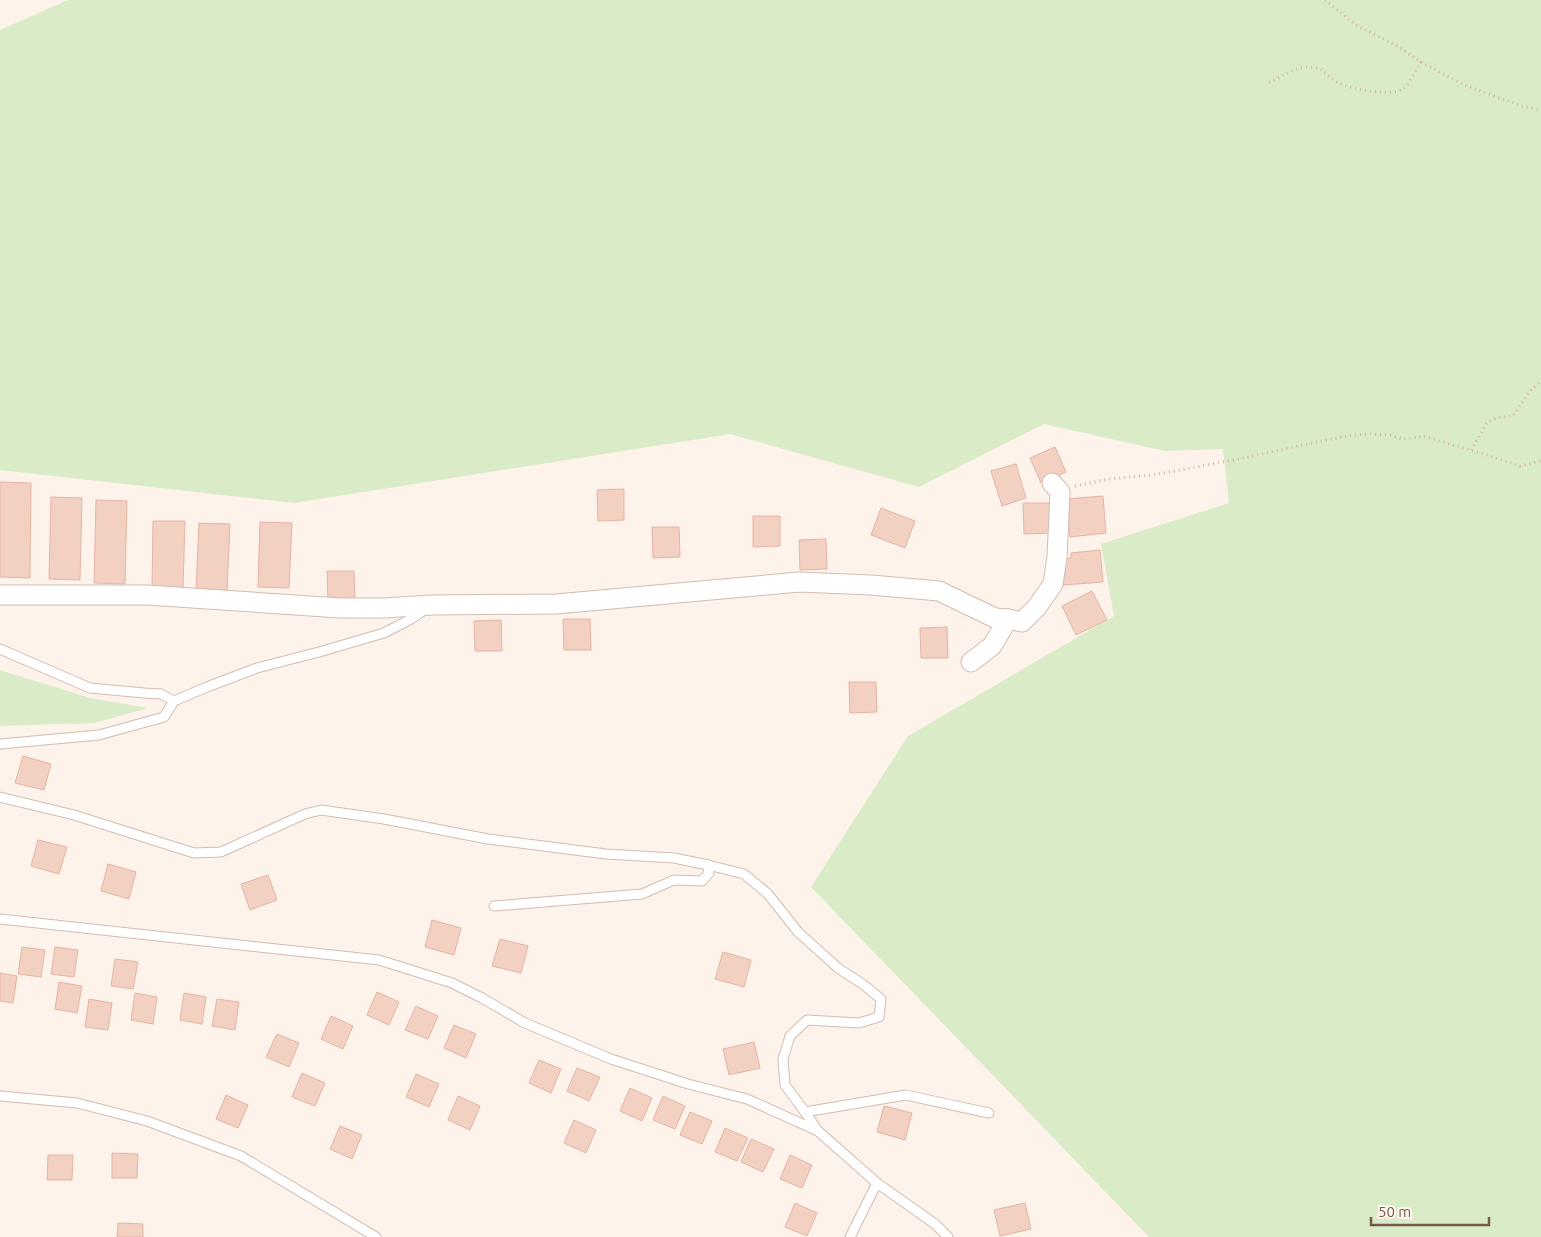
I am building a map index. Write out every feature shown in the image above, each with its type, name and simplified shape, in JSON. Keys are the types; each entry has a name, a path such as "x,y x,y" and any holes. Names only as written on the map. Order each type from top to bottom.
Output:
{"street":[{"path":"0,595 147,595 340,608 382,608 432,605 556,604 799,582 871,585 939,591 995,618 1022,622 1037,607 1053,584 1058,550 1056,487"},
{"path":"0,584 135,588 152,591 230,595 294,594"},
{"path":"972,662 992,646 1008,619"}],"lane":[{"path":"0,744 98,736 164,717 174,702 257,668 384,633 432,605"},
{"path":"0,649 90,688 161,694 174,702"},
{"path":"0,798 74,815 194,853 221,852 305,814 321,810 384,819 488,839 606,854 674,858 744,874 768,894 798,932 838,968 881,999 879,1017 859,1023 807,1020 790,1036 783,1059 785,1085 818,1131 877,1183 935,1224 948,1237"},
{"path":"494,906 642,894 674,880 702,881 709,873 708,865"},
{"path":"0,919 379,960 452,983 525,1023 611,1059 688,1084 747,1099 818,1131"},
{"path":"805,1112 906,1094 989,1113"},
{"path":"0,1096 77,1103 147,1120 241,1156 376,1237"},
{"path":"850,1237 877,1183"}],"path":[{"path":"1325,0 1356,25 1398,46 1421,62 1464,85 1522,106 1541,110"},
{"path":"1269,82 1306,67 1319,68 1336,82 1372,92 1391,93 1403,88 1421,62"},
{"path":"1471,450 1487,423 1496,418 1513,416 1529,392 1541,381"},
{"path":"1056,487 1071,487 1152,475 1353,435 1389,435 1403,439 1423,436 1520,466 1541,461"}],"green space":[{"path":"68,0 1541,0 1541,1237 1149,1237 811,887 908,736 1114,616 1101,544 1229,503 1223,449 1165,451 1044,424 919,487 730,434 294,503 0,470 0,30"},
{"path":"0,670 90,698 148,708 94,723 0,726"}],"building":[{"path":"1055,447 1066,472 1041,483 1030,458"},
{"path":"1016,464 1026,498 1002,506 991,471"},
{"path":"0,482 31,483 30,578 0,577"},
{"path":"624,489 624,520 598,521 597,490"},
{"path":"1103,496 1106,533 1070,537 1066,499"},
{"path":"51,497 82,498 80,580 49,579"},
{"path":"96,500 127,501 125,584 94,583"},
{"path":"1023,503 1050,503 1050,533 1024,534"},
{"path":"881,508 915,521 905,548 871,535"},
{"path":"753,516 780,516 780,546 753,547"},
{"path":"153,521 185,521 183,588 152,588"},
{"path":"260,522 292,523 289,588 258,587"},
{"path":"199,523 230,524 227,592 196,591"},
{"path":"652,527 679,527 680,557 653,558"},
{"path":"826,539 827,569 800,570 799,540"},
{"path":"1100,550 1103,582 1063,585 1061,559 1071,558 1071,553"},
{"path":"327,571 354,571 355,601 328,602"},
{"path":"1092,591 1107,620 1076,635 1062,606"},
{"path":"563,619 590,619 591,650 564,650"},
{"path":"501,620 502,651 475,651 474,621"},
{"path":"947,627 948,658 921,658 920,628"},
{"path":"849,682 876,682 877,712 850,713"},
{"path":"23,756 51,764 44,790 15,783"},
{"path":"38,840 67,847 59,874 31,866"},
{"path":"108,864 136,872 129,899 101,891"},
{"path":"268,875 277,900 250,910 241,884"},
{"path":"432,920 461,928 454,955 425,947"},
{"path":"500,939 528,946 521,973 492,966"},
{"path":"22,947 45,950 41,977 18,974"},
{"path":"55,947 78,950 74,977 51,974"},
{"path":"723,952 751,960 744,987 715,979"},
{"path":"115,959 138,962 133,989 111,986"},
{"path":"0,973 17,976 13,1003 0,1001"},
{"path":"59,982 82,986 77,1013 55,1009"},
{"path":"377,992 399,1002 389,1025 367,1015"},
{"path":"135,993 157,997 153,1024 131,1020"},
{"path":"184,993 206,997 202,1024 180,1020"},
{"path":"89,999 112,1003 108,1030 85,1027"},
{"path":"217,999 239,1002 235,1030 212,1026"},
{"path":"416,1006 438,1016 428,1039 405,1030"},
{"path":"331,1016 353,1026 343,1049 321,1039"},
{"path":"454,1025 476,1034 466,1058 444,1048"},
{"path":"277,1034 299,1043 289,1067 266,1057"},
{"path":"754,1042 760,1068 729,1075 723,1049"},
{"path":"539,1060 561,1069 551,1093 529,1083"},
{"path":"577,1068 600,1077 589,1101 567,1091"},
{"path":"302,1073 325,1083 315,1106 292,1097"},
{"path":"416,1074 439,1084 429,1107 406,1097"},
{"path":"630,1088 652,1098 642,1121 620,1111"},
{"path":"226,1095 248,1105 238,1128 216,1119"},
{"path":"458,1096 480,1106 470,1130 448,1120"},
{"path":"663,1096 685,1106 675,1129 653,1120"},
{"path":"884,1106 912,1113 905,1140 877,1132"},
{"path":"690,1112 712,1121 702,1144 680,1135"},
{"path":"574,1120 596,1130 586,1153 564,1143"},
{"path":"340,1126 362,1135 352,1159 330,1149"},
{"path":"725,1128 748,1138 737,1161 715,1152"},
{"path":"751,1139 774,1149 763,1172 741,1162"},
{"path":"112,1153 138,1154 137,1178 112,1178"},
{"path":"48,1155 73,1155 72,1180 47,1180"},
{"path":"790,1155 812,1165 802,1188 780,1179"},
{"path":"795,1203 817,1213 807,1236 785,1227"},
{"path":"1025,1203 1031,1229 1000,1236 994,1210"},
{"path":"118,1223 143,1224 143,1237 117,1237"}]}
